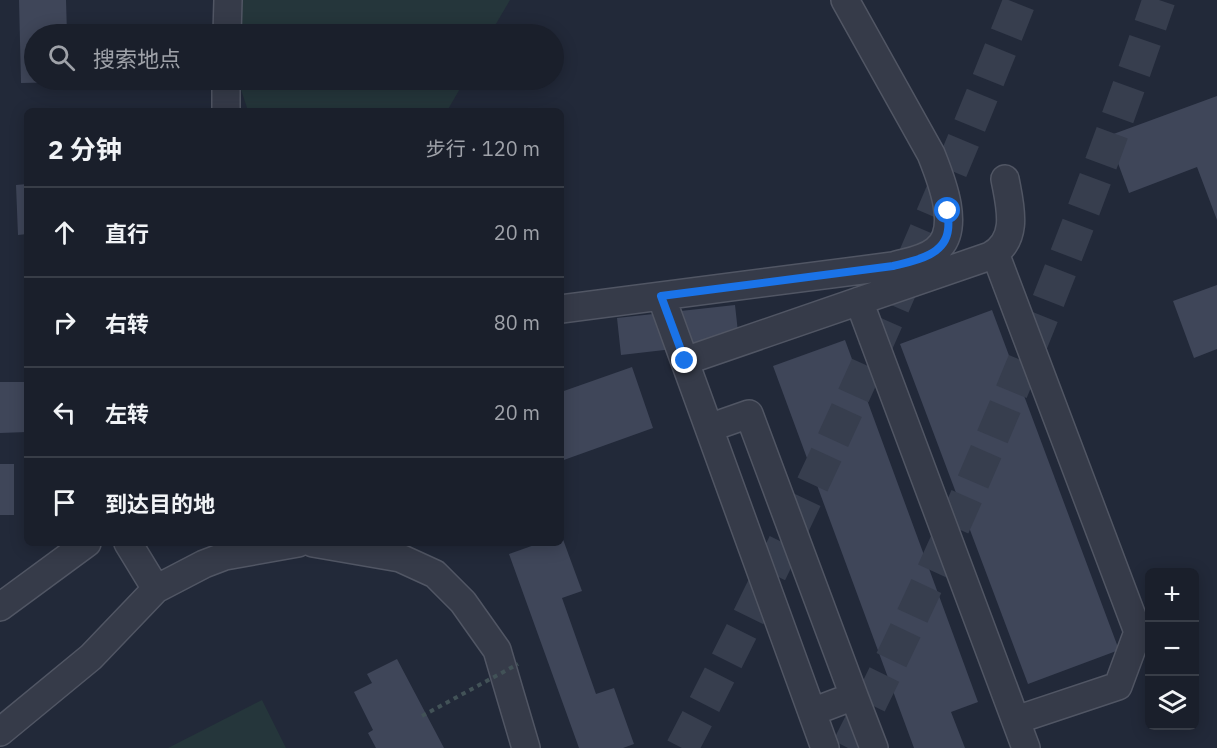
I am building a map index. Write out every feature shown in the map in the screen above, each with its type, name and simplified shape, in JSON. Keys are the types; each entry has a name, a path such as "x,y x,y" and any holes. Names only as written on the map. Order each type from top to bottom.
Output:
{"street":[{"path":"227,24 228,0"},
{"path":"564,309 893,266 922,258 936,250 945,241 948,231 948,211 931,154 844,0"},
{"path":"226,90 226,108"},
{"path":"685,361 995,254 1008,238 1011,227 1011,209 1005,179"},
{"path":"995,254 1138,632 1118,686 1016,720"},
{"path":"661,296 825,748"},
{"path":"859,301 1026,748"},
{"path":"709,428 749,414 874,748"},
{"path":"0,607 83,546"},
{"path":"130,546 156,589"},
{"path":"0,732 91,657 156,589 204,564 224,549 261,546"},
{"path":"330,546 400,558 435,574 463,603 497,650 526,748"},
{"path":"812,712 854,696"}],"path":[{"path":"422,716 519,664"}],"shaded area":[{"path":"237,0 510,0 496,24 236,24"},
{"path":"241,90 459,90 449,108 247,108"},
{"path":"262,700 286,748 168,748"}],"building":[{"path":"19,0 66,0 67,24 24,24 24,83 21,83"},
{"path":"1217,96 1217,220 1197,167 1129,193 1108,136"},
{"path":"24,184 24,234 18,235 16,185"},
{"path":"1217,285 1217,349 1194,358 1173,301"},
{"path":"735,305 739,341 695,346 698,374 676,377 673,349 621,355 617,318"},
{"path":"992,310 1119,650 1028,684 900,344"},
{"path":"845,340 978,702 951,712 965,748 914,748 773,366"},
{"path":"632,367 653,428 564,460 564,391"},
{"path":"0,382 24,382 24,432 0,433"},
{"path":"0,464 14,464 14,515 0,515"},
{"path":"564,542 582,591 562,598 596,694 614,688 634,744 623,748 579,748 509,554 532,546 564,546"},
{"path":"397,659 444,748 376,748 368,733 373,730 354,692 372,683 367,674"}],"tunnel":[{"path":"682,748 774,564 861,378 943,190 1020,0"},
{"path":"848,748 936,565 1017,379 1091,191 1159,0"}],"route":[{"path":"685,361 661,296 893,266 922,258 936,250 945,241 948,231 948,211"}]}
